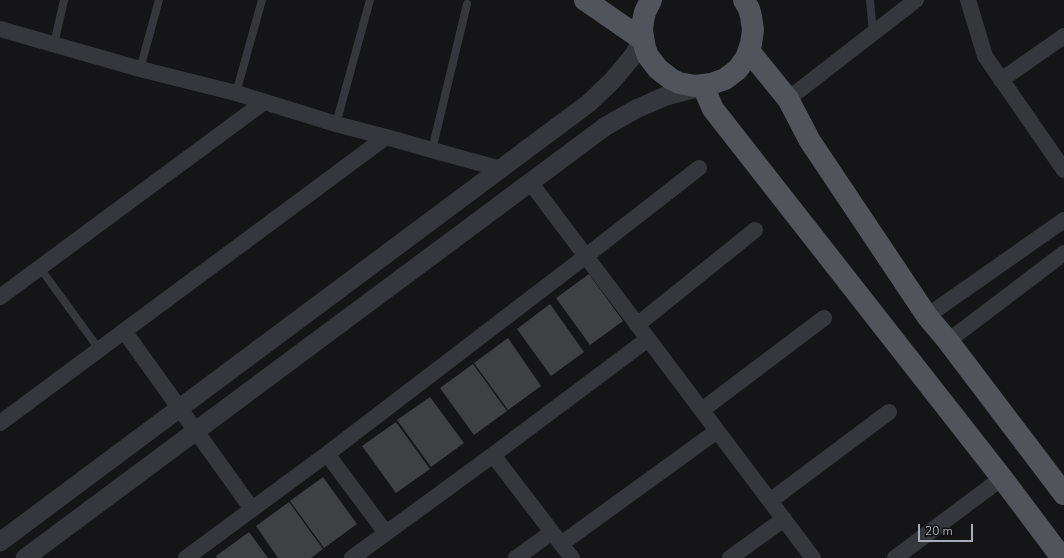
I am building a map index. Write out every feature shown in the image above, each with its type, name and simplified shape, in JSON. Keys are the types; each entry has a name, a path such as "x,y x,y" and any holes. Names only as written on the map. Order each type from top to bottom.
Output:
{"main road":[{"path":"585,0 643,40"},
{"path":"651,0 645,12 642,31 648,56 664,75 678,83 695,86 703,86 718,82 731,75 742,64 752,44 753,23 747,3"},
{"path":"749,51 788,99 810,141 927,316 948,341 1064,494"},
{"path":"703,86 713,109 1002,478 1062,558"}],"street":[{"path":"788,99 916,0"},
{"path":"968,0 985,56 1064,170"},
{"path":"0,28 140,69 236,93 336,124 501,169"},
{"path":"1001,80 1064,36"},
{"path":"0,542 589,103 612,81 633,56 643,40"},
{"path":"25,558 606,126 636,109 666,96 703,86"},
{"path":"0,297 264,102"},
{"path":"0,423 386,137"},
{"path":"186,558 327,454 586,256 698,168"},
{"path":"530,182 813,558"},
{"path":"927,316 1064,220"},
{"path":"638,325 755,230"},
{"path":"948,341 1063,256"},
{"path":"702,410 824,318"},
{"path":"124,331 252,509"},
{"path":"352,558 494,455 648,339"},
{"path":"770,501 889,412"},
{"path":"516,558 556,538 717,430"},
{"path":"327,454 386,533"},
{"path":"494,455 572,558"},
{"path":"895,558 1002,478"},
{"path":"730,558 784,519"}],"lane":[{"path":"54,44 64,0"},
{"path":"140,69 159,0"},
{"path":"236,93 262,0"},
{"path":"336,124 370,0"},
{"path":"870,0 874,34"},
{"path":"432,150 467,4"},
{"path":"40,268 99,349"}],"building":[{"path":"589,274 623,321 590,345 556,298"},
{"path":"550,304 584,352 551,376 517,329"},
{"path":"508,338 541,386 508,410 474,363"},
{"path":"473,364 507,411 474,435 440,388"},
{"path":"430,397 464,443 431,467 397,420"},
{"path":"396,422 430,469 396,493 362,446"},
{"path":"323,477 357,524 324,548 290,501"},
{"path":"289,502 323,549 311,558 278,558 256,526"},
{"path":"249,532 268,558 217,558 216,556"}]}
